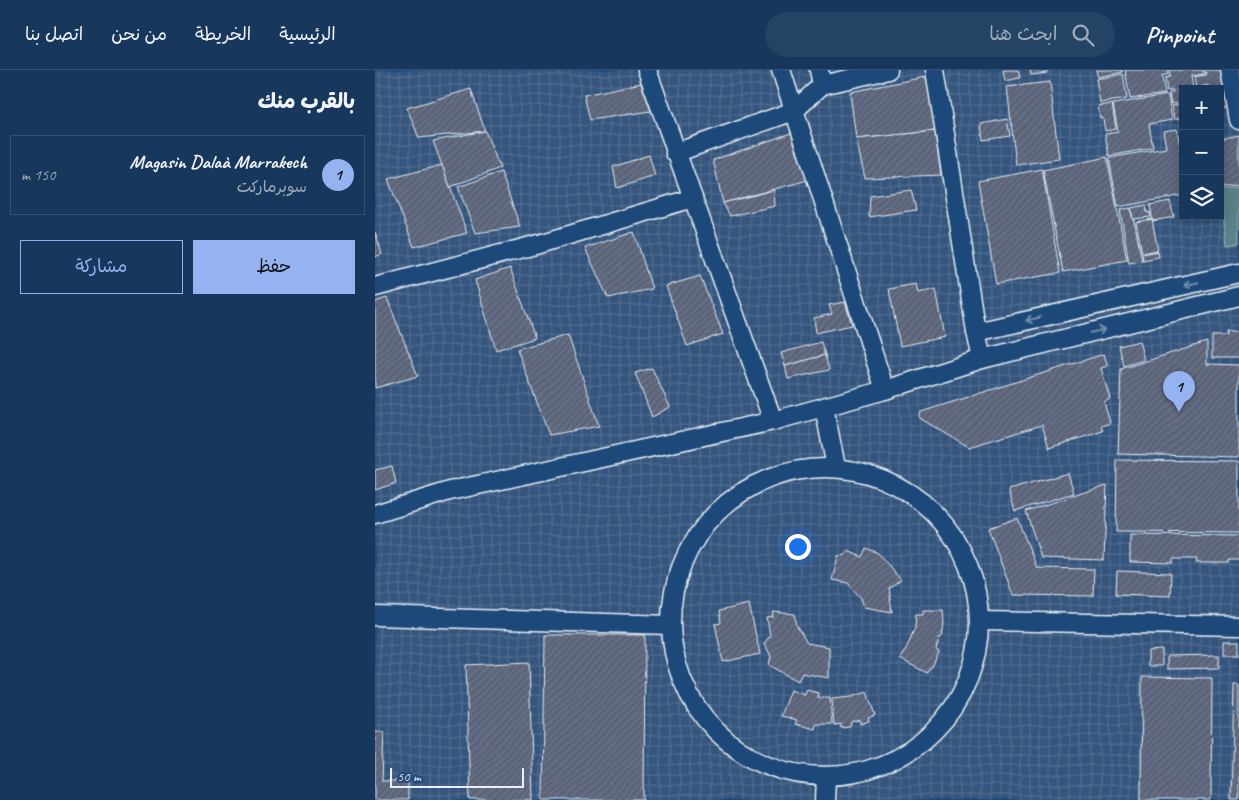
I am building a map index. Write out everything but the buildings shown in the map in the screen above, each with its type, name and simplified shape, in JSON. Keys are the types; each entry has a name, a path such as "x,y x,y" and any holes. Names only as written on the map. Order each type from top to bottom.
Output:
{"street":[{"path":"647,70 675,153 773,421"},
{"path":"781,70 885,390"},
{"path":"675,153 794,111 821,78 888,70"},
{"path":"935,70 976,332 982,359"},
{"path":"1230,70 1239,120"},
{"path":"375,287 539,244 693,198"},
{"path":"976,332 1239,273"},
{"path":"375,514 450,491 773,421 885,390 982,359 1239,296"},
{"path":"824,407 836,467"},
{"path":"836,467 881,477 921,500 940,520 953,534 973,576 980,621 972,669 950,712 917,747 874,770 826,778 778,770 735,749 728,743 701,716 678,673 670,626 675,583 691,543 718,510 753,485 793,470 836,467"},
{"path":"375,616 670,626"},
{"path":"980,621 1239,626"},
{"path":"825,800 826,778"}],"shaded area":[{"path":"375,70 1239,70 1239,800 375,800"}],"green space":[{"path":"1239,187 1239,243 1227,245 1224,220 1224,189"}],"place":[{"name":"Magasin Dalaà Marrakech","path":"1179,412"}]}
